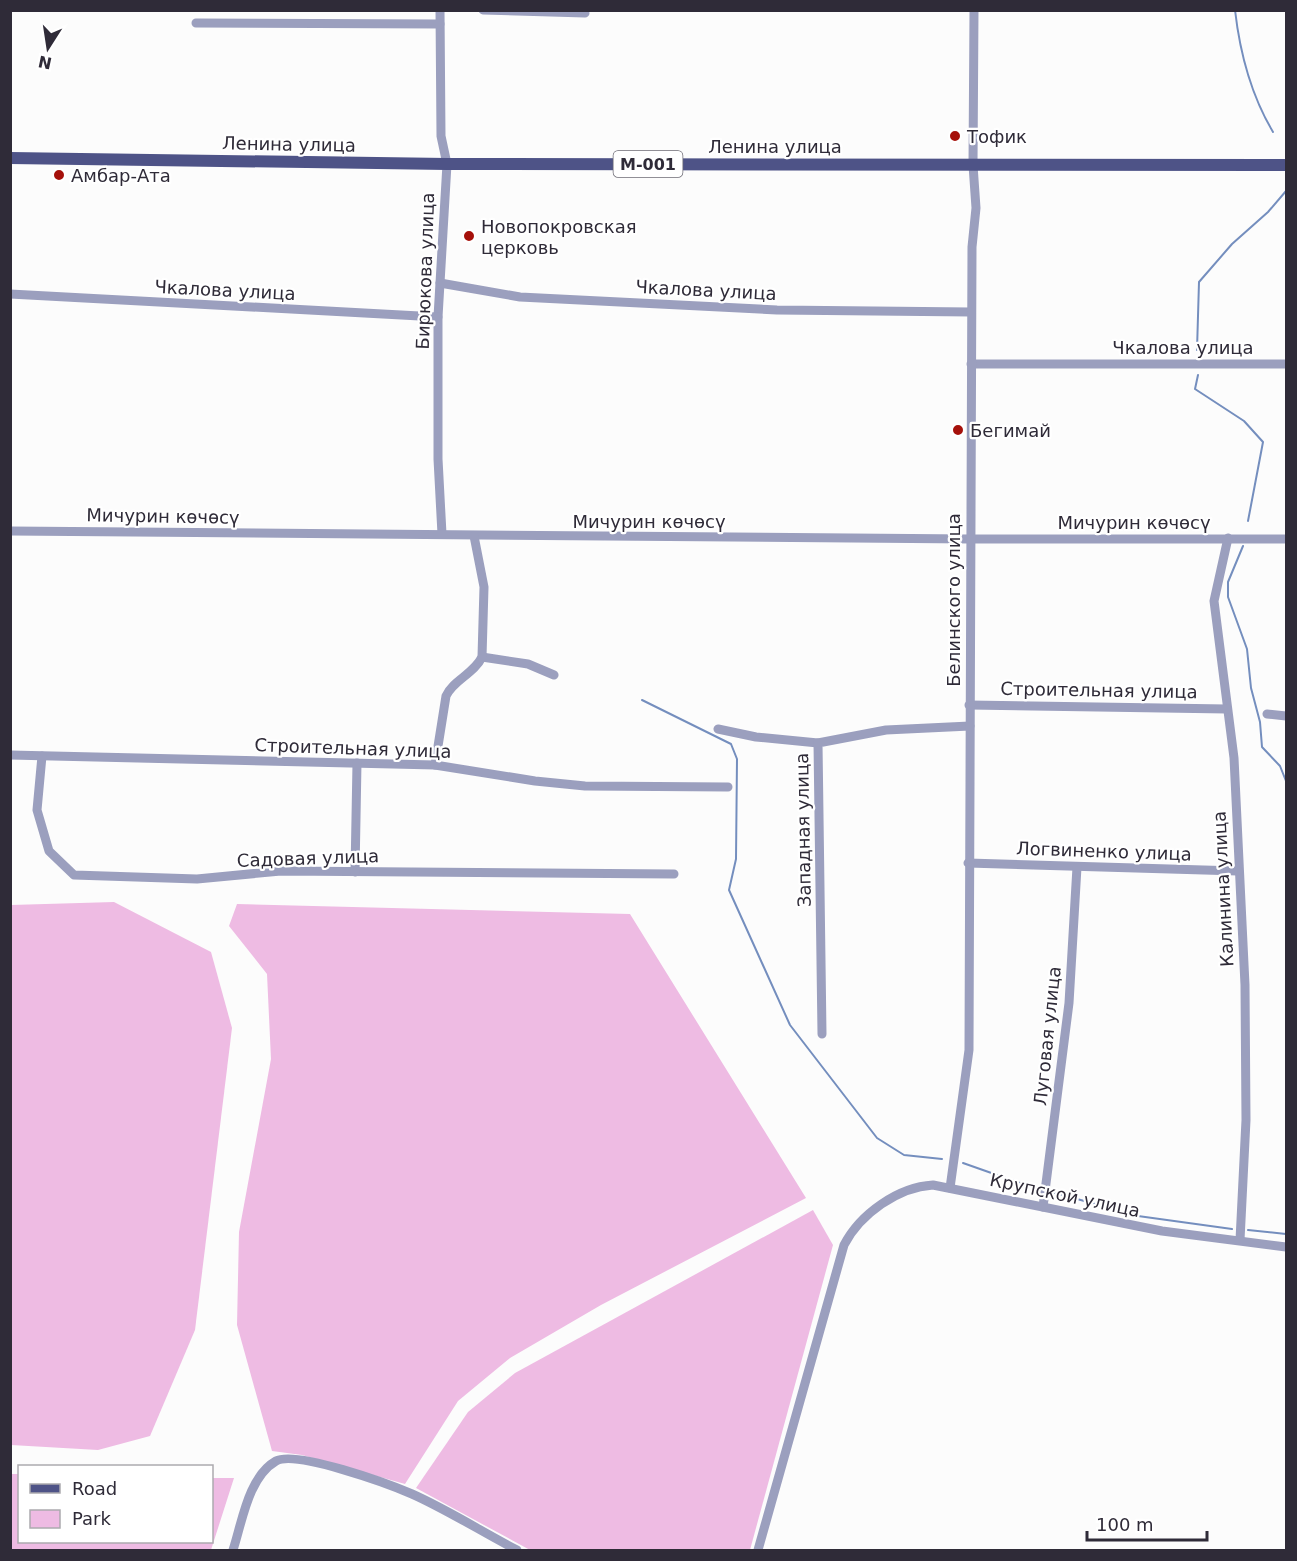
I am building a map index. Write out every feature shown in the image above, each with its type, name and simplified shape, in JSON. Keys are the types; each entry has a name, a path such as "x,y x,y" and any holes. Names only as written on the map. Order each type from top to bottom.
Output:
{"main road":[{"name":"Ленина улица","path":"10,158 447,164 1287,165"}],"street":[{"name":"Бирюкова улица","path":"440,10 441,136 447,164 438,317 438,459 442,534"},
{"path":"483,10 585,13"},
{"name":"Белинского улица","path":"950,1188 969,1050 971,364 972,247 975,208 974,10"},
{"path":"196,23 440,24"},
{"name":"Чкалова улица","path":"440,283 520,297 777,310 972,312"},
{"name":"Чкалова улица","path":"10,294 438,317"},
{"name":"Чкалова улица","path":"971,364 1287,364"},
{"name":"Мичурин көчөсү","path":"10,531 970,540 1287,539"},
{"path":"435,765 448,690 477,666 482,657 484,587 474,536"},
{"name":"Калинина улица","path":"1228,538 1214,602 1234,758 1245,985 1246,1120 1240,1240"},
{"path":"482,657 528,664 554,675"},
{"name":"Строительная улица","path":"969,705 1227,709"},
{"path":"1267,714 1287,716"},
{"name":"Западная улица","path":"822,1034 818,743 886,730 970,726"},
{"path":"718,729 756,737 818,743"},
{"name":"Строительная улица","path":"10,755 435,765 535,781 585,786 729,786"},
{"name":"Садовая улица","path":"42,756 37,810 49,851 74,875 197,879 281,872 674,874"},
{"path":"356,872 357,763"},
{"name":"Логвиненко улица","path":"968,863 1238,872"},
{"name":"Луговая улица","path":"1043,1208 1069,1003 1077,867"},
{"name":"Крупской улица","path":"758,1551 834,1277 852,1230 874,1210 908,1189 933,1185 1162,1231 1287,1246"},
{"path":"233,1551 252,1489 267,1468 277,1460 295,1459 373,1479 413,1494 517,1551"}],"green space":[{"path":"114,902 211,952 232,1028 195,1330 150,1436 98,1450 11,1445 11,905"},
{"path":"237,904 630,914 806,1198 601,1305 510,1358 458,1401 405,1484 302,1455 272,1451 237,1325 239,1232 271,1059 267,974 229,926"},
{"path":"813,1210 833,1245 750,1550 530,1550 416,1488 468,1412 515,1373"},
{"path":"11,1474 18,1474 18,1543 213,1543 213,1478 234,1478 211,1550 11,1550"}],"waterway":[{"path":"1235,10 1248,74 1258,104 1273,132"},
{"path":"1197,350 1199,282 1232,244 1268,212 1286,191"},
{"path":"1198,375 1195,389 1244,421 1263,442 1248,521"},
{"path":"1243,546 1228,582 1228,597 1247,649 1251,688 1260,722 1262,747 1280,766 1286,781"},
{"path":"642,700 731,744 737,759 736,859 729,890 790,1025 877,1138 904,1155 942,1159"},
{"path":"963,1163 1037,1189"},
{"path":"1052,1192 1138,1216 1232,1229"},
{"path":"1248,1230 1286,1234"}],"place":[{"name":"Тофик","path":"955,136"},
{"name":"Амбар-Ата","path":"59,175"},
{"name":"Новопокровская церковь","path":"469,236"},
{"name":"Бегимай","path":"958,430"}]}
